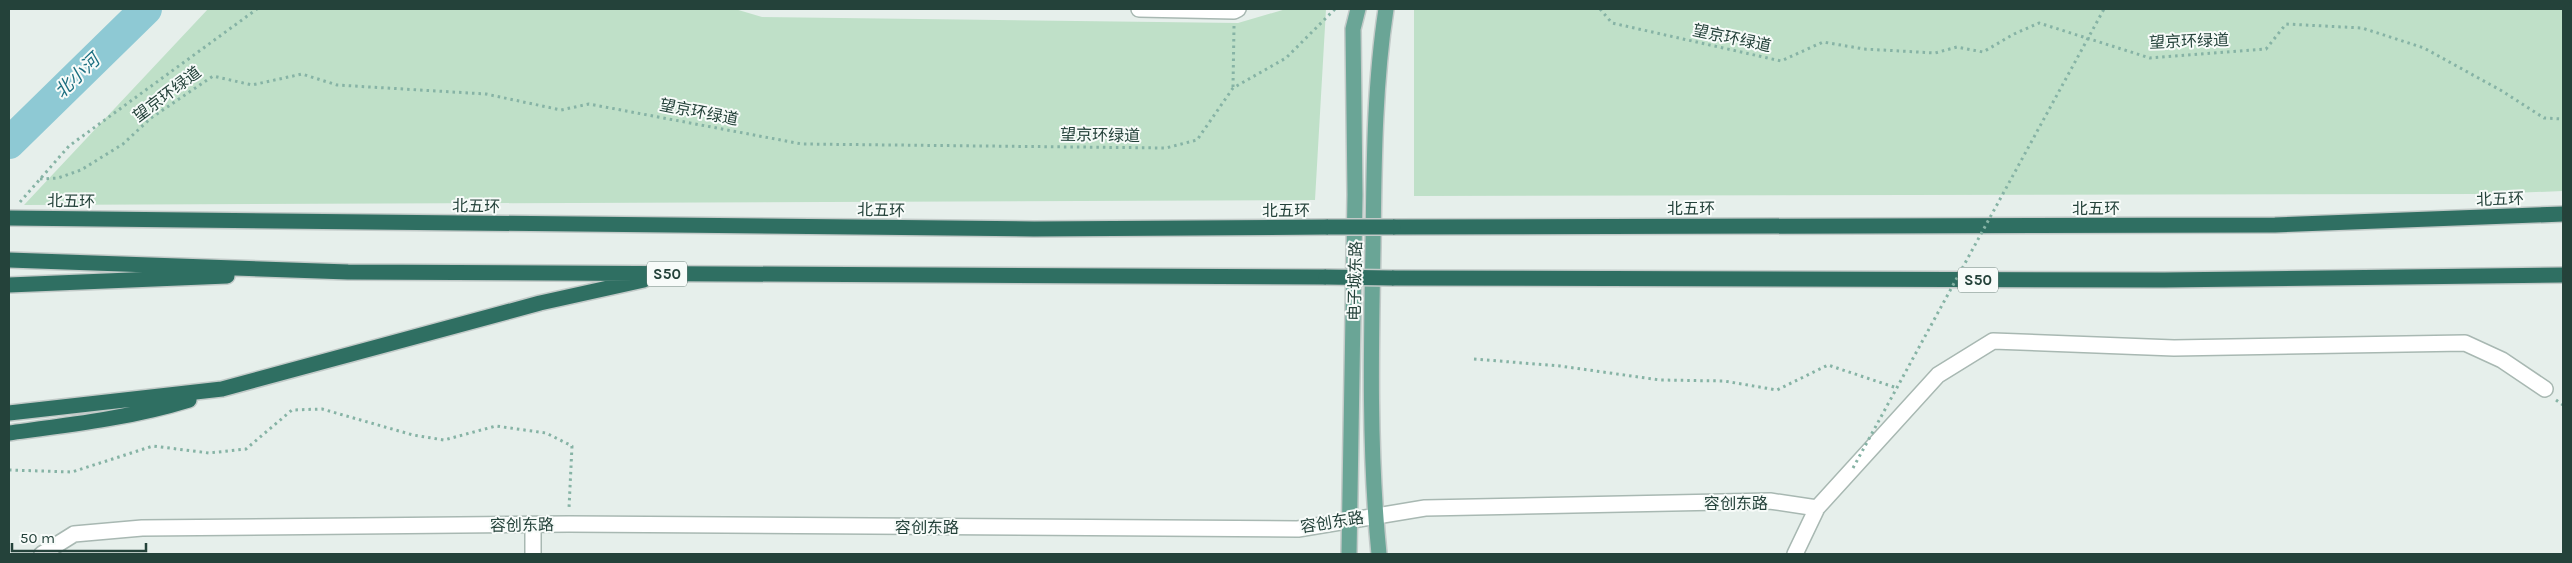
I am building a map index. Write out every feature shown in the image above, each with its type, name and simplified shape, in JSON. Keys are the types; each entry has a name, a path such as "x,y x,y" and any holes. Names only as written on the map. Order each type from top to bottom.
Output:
{"highway":[{"name":"北五环","path":"12,213 41,218 1034,229 2275,225 2563,214"},
{"name":"S50","path":"9,260 348,272 670,274 2164,280 2563,275"},
{"path":"9,285 348,272"},
{"path":"9,432 82,423 165,407 222,389 540,303 670,274"},
{"path":"9,413 222,389"}],"main road":[{"name":"电子城东路","path":"1349,554 1355,195 1354,29 1358,9"},
{"name":"电子城东路","path":"1379,554 1376,515 1371,309 1375,136 1386,9"}],"street":[{"path":"1139,9 1236,10"},
{"path":"1795,554 1816,508 1938,375 1993,342 2174,348 2465,343 2502,360 2544,389"},
{"name":"容创东路","path":"42,554 74,534 142,528 569,524 1298,529 1425,508 1760,502 1816,508"},
{"path":"533,525 533,554"}],"path":[{"path":"12,213 69,146 257,9"},
{"name":"望京环绿道","path":"40,179 58,178 81,170 123,144 151,118 213,76 252,85 302,74 338,85 486,94 561,110 589,104 802,144 1166,148 1197,140 1233,88 1286,58 1335,9"},
{"name":"望京环绿道","path":"1600,9 1612,23 1712,48 1781,61 1823,42 1864,49 1935,53 1958,47 1983,52 2014,34 2039,23 2150,58 2266,49 2286,24 2362,28 2424,48 2502,91 2544,118 2563,119"},
{"path":"1853,468 2104,9"},
{"path":"1233,88 1236,10"},
{"path":"1474,359 1560,366 1660,380 1724,381 1777,390 1828,365 1897,388"},
{"path":"9,470 72,472 153,446 209,454 246,450 292,410 322,409 413,435 444,440 496,426 546,433 572,446 569,524"}],"green space":[{"path":"208,9 735,9 762,17 1238,23 1286,9 1326,9 1315,200 24,205"},
{"path":"1414,9 2563,9 2563,191 2485,194 1414,196"}],"waterway":[{"name":"北小河","path":"9,143 146,9"}]}
